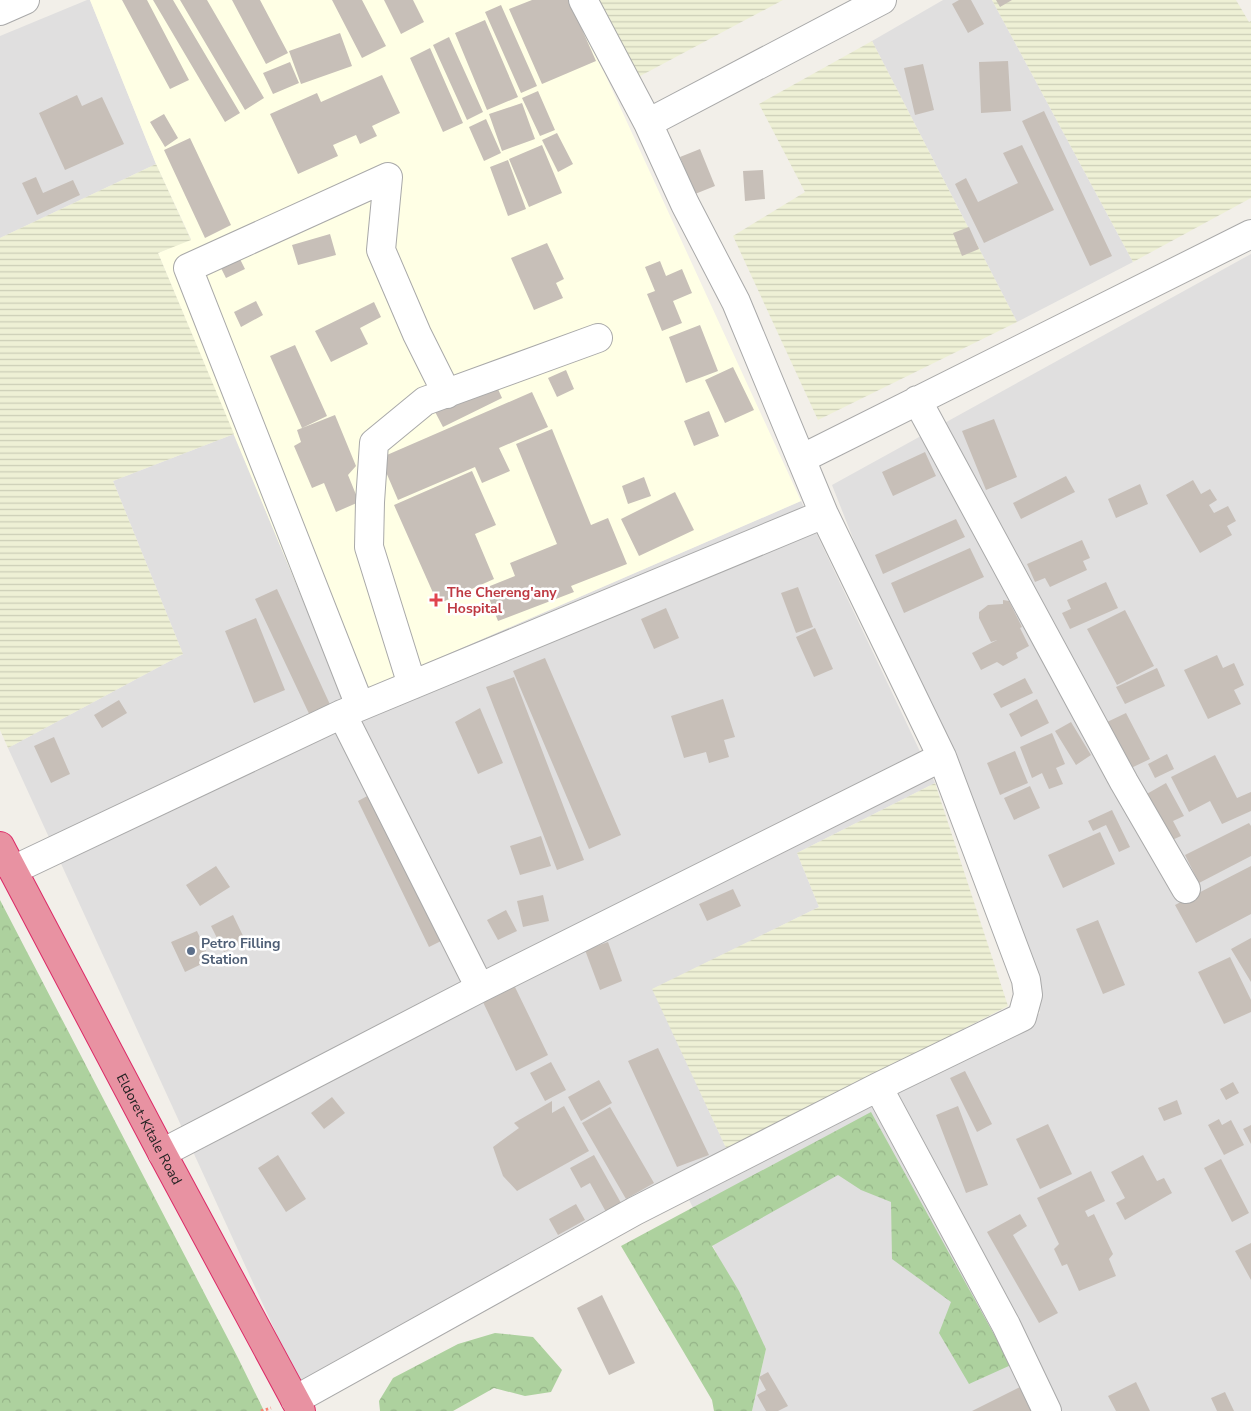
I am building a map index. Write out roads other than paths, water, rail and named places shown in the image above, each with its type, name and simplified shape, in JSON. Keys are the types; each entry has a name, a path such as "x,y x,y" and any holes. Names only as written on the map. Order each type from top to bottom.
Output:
{"highway":[{"name":"Eldoret-Kitale Road","path":"0,846 298,1406"}],"street":[{"path":"0,11 25,0"},
{"path":"298,1406 635,1211 878,1087 1022,1017 1028,995 1026,980 942,757 824,514 736,302 685,204 648,123 583,0"},
{"path":"648,123 882,0"},
{"path":"447,394 417,334 382,250 388,176 188,268 351,710 480,988"},
{"path":"801,459 1251,234"},
{"path":"412,685 369,547 374,443 425,401 598,338"},
{"path":"918,400 1119,773 1186,889"},
{"path":"13,870 351,710 824,514"},
{"path":"162,1153 480,988 942,757"},
{"path":"878,1087 1006,1324 1047,1411"}],"place":[{"name":"The Chereng'any Hospital","path":"436,600"},
{"name":"Petro Filling Station","path":"191,951"}]}
